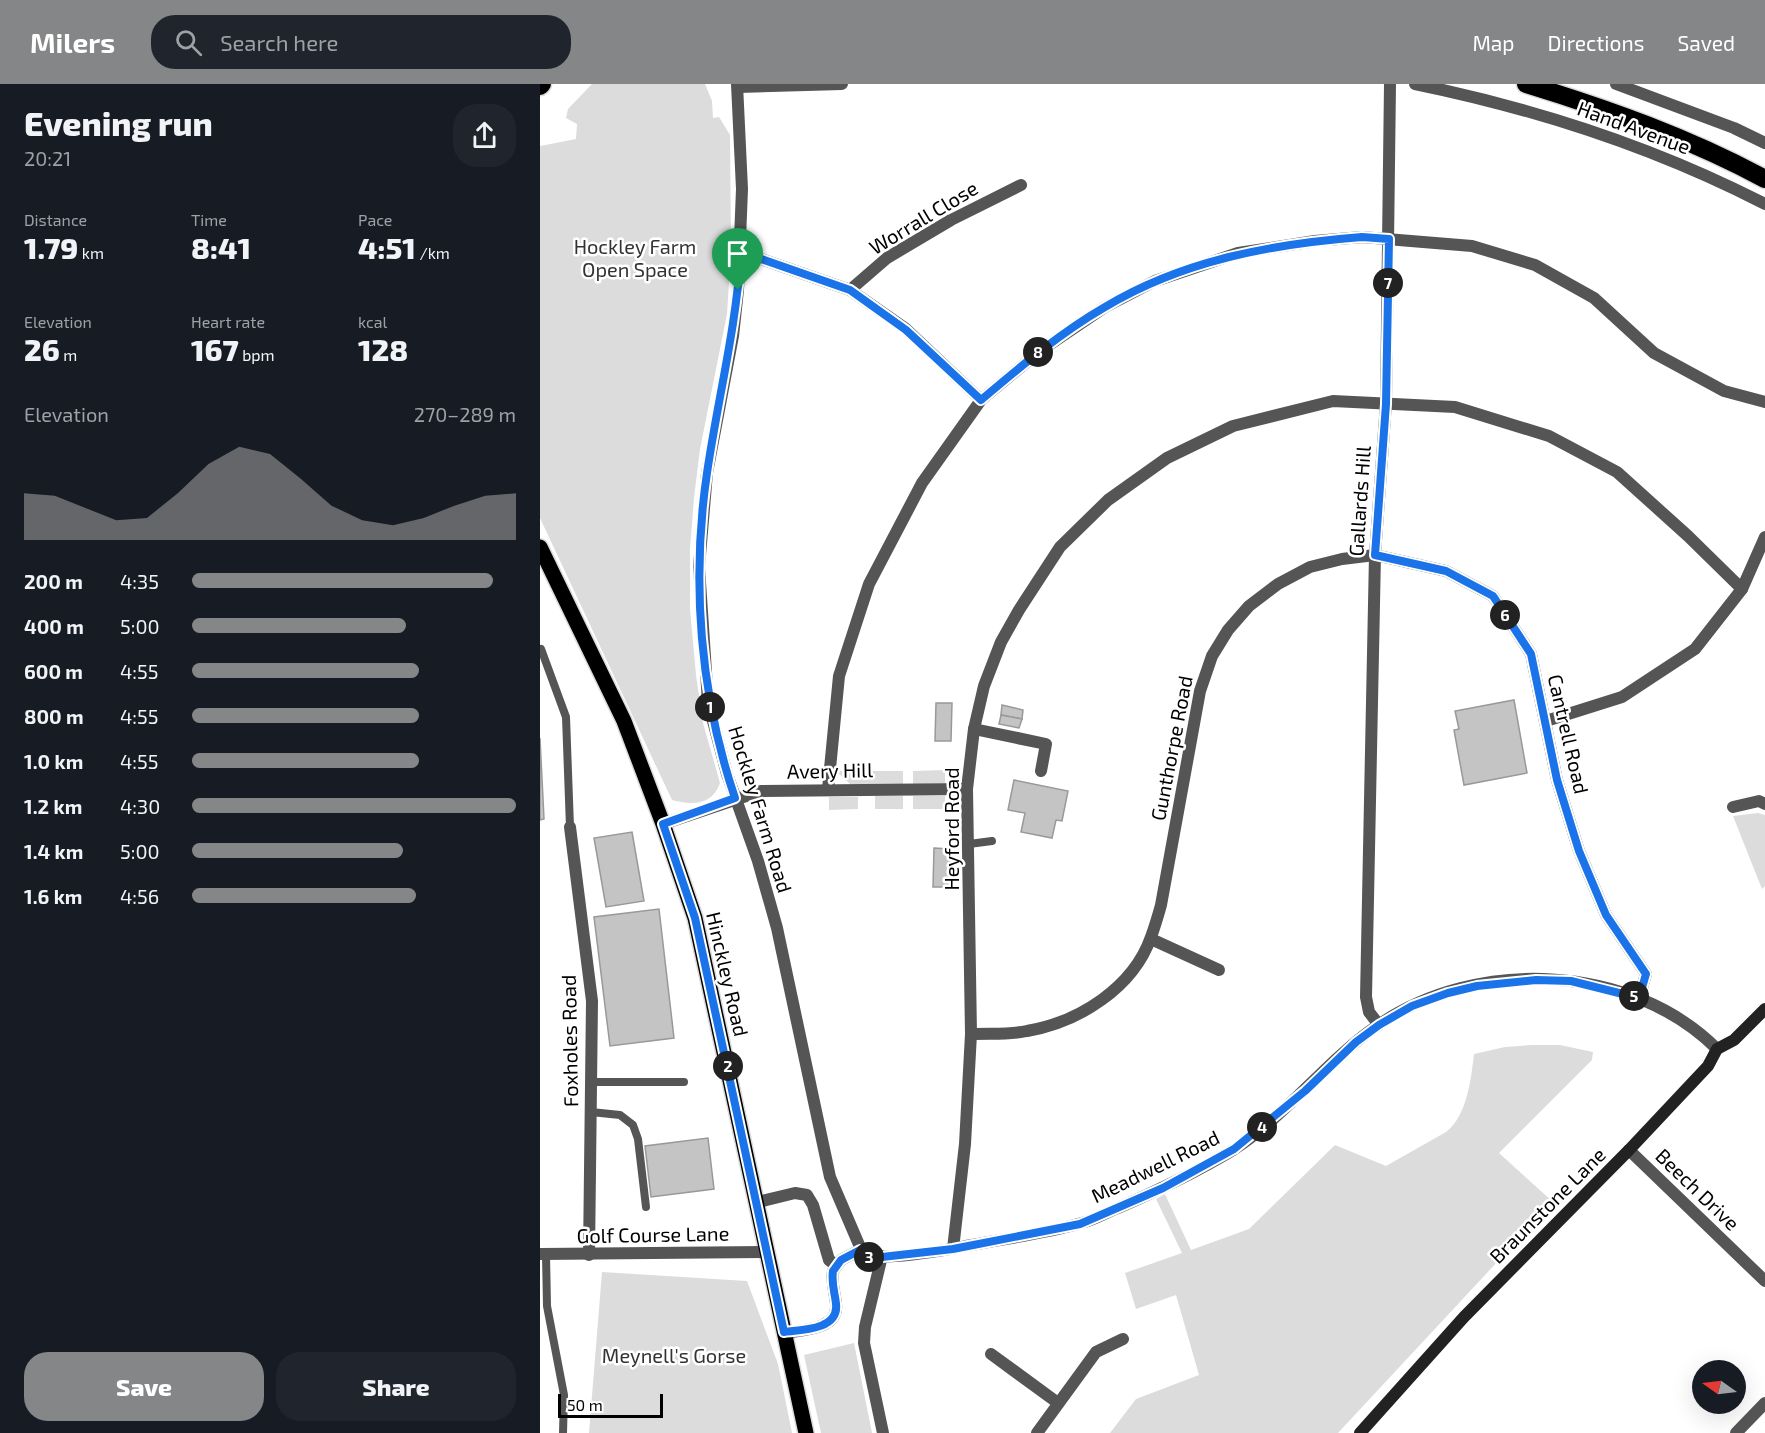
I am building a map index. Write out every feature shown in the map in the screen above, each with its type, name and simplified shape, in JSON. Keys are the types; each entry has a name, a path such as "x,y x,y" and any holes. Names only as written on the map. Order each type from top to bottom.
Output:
{"highway":[{"path":"1526,84 1599,107 1646,125 1765,178"}],"main road":[{"name":"Hinckley Road","path":"540,548 624,721 695,918 806,1433"}],"street":[{"path":"738,86 842,84"},
{"name":"Gallards Hill","path":"1379,1025 1369,1012 1366,997 1375,555 1386,404 1390,84"},
{"name":"Hand Avenue","path":"1415,84 1486,99 1636,146 1690,166 1765,204"},
{"name":"Hand Avenue","path":"1616,84 1734,128 1765,143"},
{"name":"Hockley Farm Road","path":"738,86 742,189 741,252 733,336 707,473 699,567 708,702 718,744 758,861 777,928 830,1177 860,1250"},
{"name":"Worrall Close","path":"850,290 887,258 960,215 1021,185"},
{"path":"828,789 838,676 869,584 922,483 981,400 1040,351 1105,307 1155,281 1238,253 1314,241 1362,237 1472,246 1535,265 1594,298 1654,352 1724,391 1765,402"},
{"path":"741,252 850,290 906,330 981,400"},
{"name":"Heyford Road","path":"953,1249 965,1144 971,1034 967,789 974,729 984,686 1001,642 1030,590 1060,547 1108,500 1167,458 1233,426 1333,401 1455,407 1549,436 1617,472 1742,589"},
{"path":"1546,721 1622,697 1695,649 1742,589 1765,537"},
{"name":"Cantrell Road","path":"1375,555 1446,571 1493,596 1531,654 1557,780 1579,851 1606,915 1646,974 1639,998"},
{"name":"Gunthorpe Road","path":"971,1034 1025,1032 1079,1015 1105,998 1133,969 1151,939 1161,905 1200,691 1212,656 1228,630 1249,606 1278,584 1310,567 1342,559 1375,555"},
{"path":"974,729 1046,744 1041,771"},
{"name":"Avery Hill","path":"663,824 761,791 967,789"},
{"path":"1733,807 1759,801 1765,804"},
{"name":"Foxholes Road","path":"570,827 592,1001 589,1255"},
{"path":"1151,939 1219,970"},
{"name":"Meadwell Road","path":"860,1250 868,1257 953,1249 1080,1224 1163,1188 1234,1149 1305,1091 1356,1042 1379,1025 1412,1006 1448,993 1508,981 1571,981 1639,998 1669,1012 1694,1028 1717,1049"},
{"name":"Braunstone Lane","path":"1360,1433 1464,1317 1629,1150 1708,1066 1717,1049 1734,1040 1765,1009"},
{"name":"Beech Drive","path":"1629,1150 1765,1281"},
{"path":"758,1202 795,1193 802,1193 811,1199 829,1260 836,1265"},
{"path":"784,1332 817,1327 830,1321 836,1307 832,1278 836,1265 847,1256 860,1250"},
{"name":"Golf Course Lane","path":"543,1254 768,1251"},
{"path":"882,1256 865,1328 864,1343 883,1433"},
{"path":"1037,1433 1096,1352 1123,1339"},
{"path":"991,1354 1058,1403"},
{"path":"1736,1433 1765,1403"}],"lane":[{"path":"541,649 566,717 570,827"},
{"path":"969,844 992,841"},
{"path":"591,1082 684,1082"},
{"path":"591,1112 620,1115 633,1125 638,1139 646,1207"},
{"path":"543,1254 547,1306 564,1395 563,1433"}],"green space":[{"name":"Hockley Farm Open Space","path":"592,84 705,84 712,101 713,118 719,117 730,135 731,250 727,314 700,449 690,549 690,609 696,675 703,723 720,783 712,796 700,802 686,803 672,800 540,518 540,146 576,139 577,124 566,118 568,109"},
{"path":"945,770 945,783 913,784 913,771"},
{"path":"836,771 903,771 903,784 850,784"},
{"path":"875,796 903,796 903,809 875,809"},
{"path":"913,796 945,796 945,809 913,809"},
{"path":"829,797 858,797 858,809 829,810"},
{"path":"1758,813 1765,815 1765,886 1762,889 1733,816"},
{"path":"1560,1045 1593,1052 1592,1060 1499,1153 1553,1202 1338,1433 1110,1433 1136,1399 1199,1375 1176,1295 1136,1309 1125,1273 1182,1253 1156,1199 1165,1194 1191,1250 1249,1229 1335,1145 1386,1166 1446,1132 1459,1117 1467,1096 1474,1054 1505,1047"},
{"name":"Meynell's Gorse","path":"602,1272 747,1281 778,1364 792,1433 589,1433"},
{"path":"854,1343 872,1433 821,1433 804,1355"}],"building":[{"path":"1514,700 1527,773 1464,785 1454,730 1459,729 1455,711"},
{"path":"936,703 952,703 951,741 935,741"},
{"path":"1002,705 1023,710 1022,719 1001,715"},
{"path":"1001,715 1022,719 1019,728 999,724"},
{"path":"540,738 544,819 540,820"},
{"path":"1014,780 1068,791 1062,821 1056,820 1052,838 1021,832 1025,813 1008,810"},
{"path":"632,832 644,901 606,907 594,838"},
{"path":"934,848 950,849 949,887 933,887"},
{"path":"659,909 674,1038 610,1046 594,917"},
{"path":"708,1138 714,1189 651,1197 645,1146"}],"route":[{"path":"1362,237 1389,239 1386,404 1375,555 1446,571 1493,596 1531,654 1557,780 1579,851 1606,915 1646,974 1639,998 1571,981 1536,980 1508,981 1477,986 1448,993 1412,1006 1379,1025 1356,1042 1305,1091 1234,1149 1163,1188 1080,1224 928,1253 873,1258 863,1254 860,1250 841,1260 833,1271 832,1284 836,1307 835,1314 830,1321 817,1327 784,1332 758,1202 695,918 663,824 735,798 708,702 699,567 707,473 733,336 738,290 741,252 850,290 906,330 981,400 1040,351 1105,307 1155,281 1238,253 1314,241 1362,237"}]}
